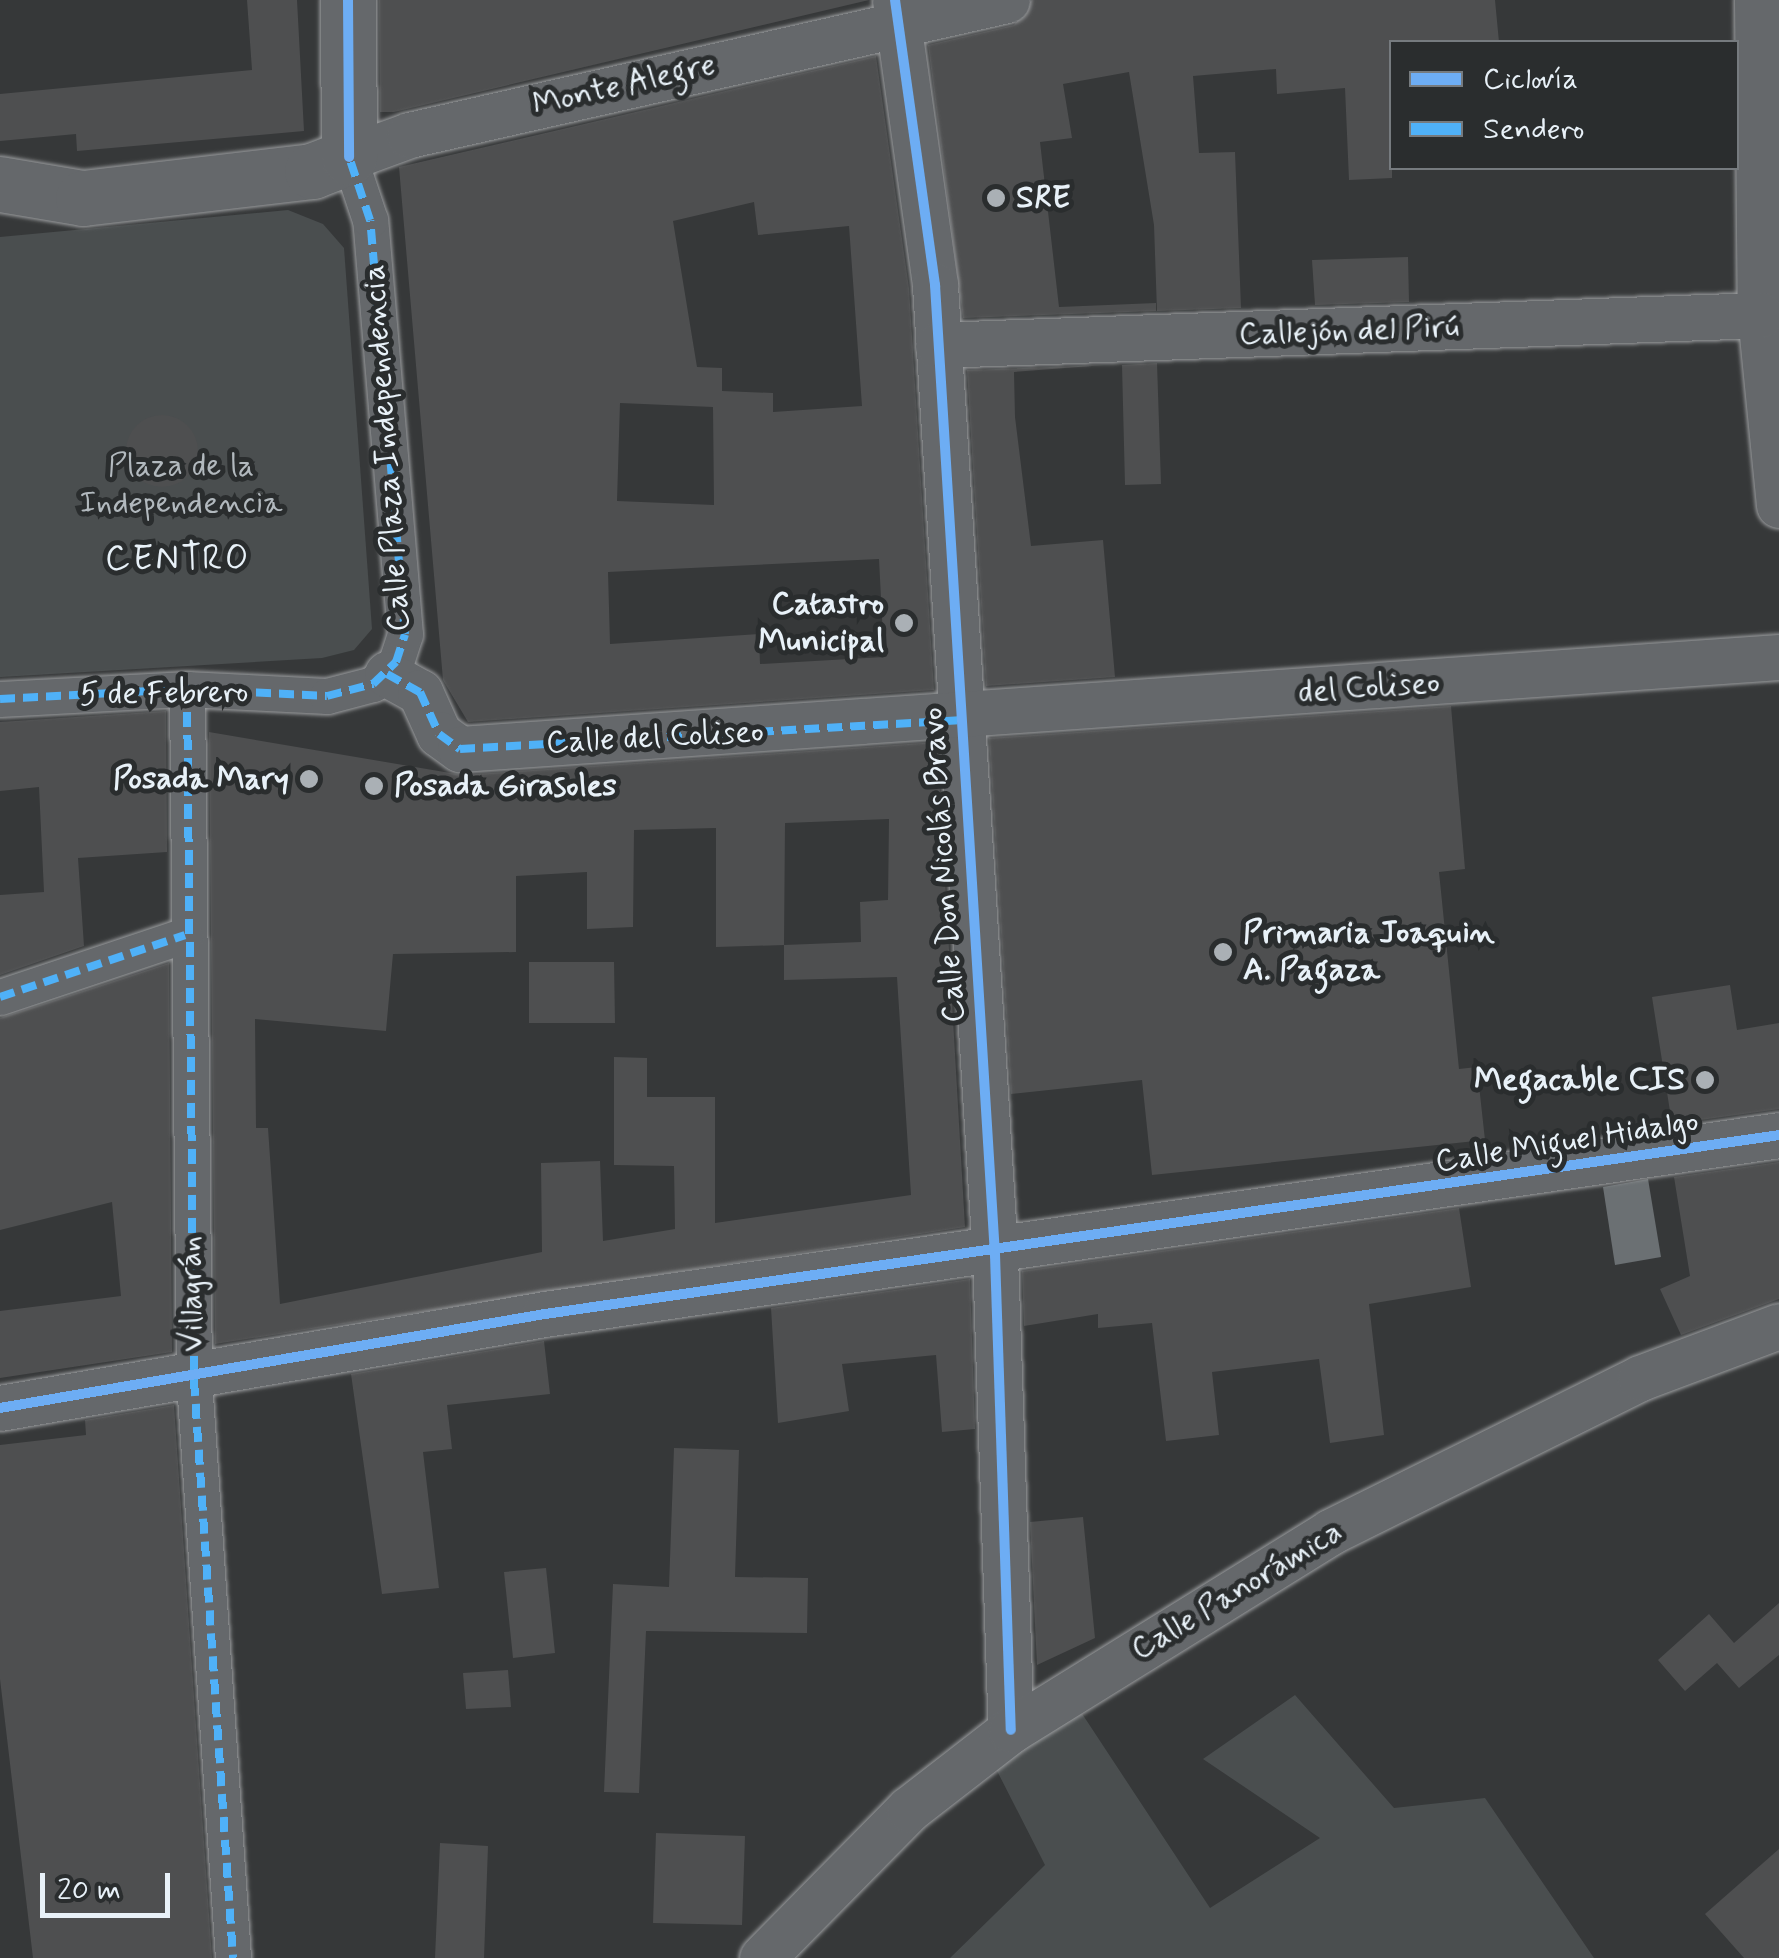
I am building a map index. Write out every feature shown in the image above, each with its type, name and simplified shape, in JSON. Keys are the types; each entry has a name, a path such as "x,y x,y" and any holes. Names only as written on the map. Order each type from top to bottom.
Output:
{"street":[{"path":"0,184 83,198 312,171 349,157 348,0"},
{"name":"Monte Alegre","path":"349,157 898,10 1007,0"},
{"path":"1757,0 1760,315 1779,504"},
{"name":"Calle Don Nicolás Bravo","path":"898,10 938,345 995,1254 1011,1730"},
{"name":"Calle Plaza Independencia","path":"327,696 386,674 404,620 370,220 349,157"},
{"name":"Callejón del Pirú","path":"938,345 1760,315"},
{"name":"del Coliseo","path":"959,720 1779,656"},
{"name":"Calle del Coliseo","path":"386,674 420,692 439,734 460,749 959,720"},
{"name":"5 de Febrero","path":"0,699 187,689 327,696"},
{"name":"Villagrán","path":"187,689 184,936 194,1381 233,1958"},
{"path":"0,997 184,936"},
{"name":"Calle Miguel Hidalgo","path":"0,1408 194,1381 545,1314 995,1254 1779,1135"},
{"name":"Calle Panorámica","path":"762,1958 909,1809 1011,1730 1330,1532 1640,1378 1779,1326"}],"green space":[{"name":"Plaza de la Independencia","path":"288,210 323,224 344,248 372,629 354,650 322,658 0,677 0,237"},
{"path":"1295,1695 1394,1808 1485,1798 1594,1958 950,1958 1045,1865 992,1761 1077,1706 1210,1908 1320,1838 1203,1759"}],"shaded area":[{"path":"1648,1179 1661,1257 1615,1265 1603,1187"}],"building":[{"path":"247,0 297,0 304,131 77,151 76,134 0,141 0,94 252,70"},
{"path":"379,0 869,0 394,112 380,112"},
{"path":"1032,0 1495,0 1499,40 1389,40 1392,178 1349,180 1345,88 1277,94 1276,69 1193,76 1199,153 1235,152 1241,308 1157,311 1154,225 1129,72 1063,84 1072,138 1040,142 1059,307 1156,303 1156,311 963,318 928,45 1014,25"},
{"path":"876,56 909,288 934,690 468,722 443,680 399,167","holes":["754,202 758,235 849,226 862,406 773,412 773,393 722,391 722,368 697,367 673,221","620,403 713,407 714,505 617,501","879,559 884,657 760,664 759,634 610,644 608,572"]},
{"path":"1408,257 1409,302 1315,305 1312,260"},
{"path":"1157,363 1161,484 1125,485 1122,365"},
{"path":"1105,365 1014,372 1015,417 1031,546 1103,540 1115,677 986,686 967,370"},
{"path":"162,415 187,426 198,451 187,476 162,487 137,476 126,451 137,426"},
{"name":"Primaria Joaquin A. Pagaza","path":"1451,706 1465,869 1439,872 1459,1069 1477,1067 1485,1140 1152,1175 1142,1080 1011,1094 989,738"},
{"path":"166,711 167,852 78,858 84,946 0,975 0,895 44,892 39,787 0,791 0,722"},
{"path":"209,732 462,775 937,742 965,1227 215,1344","holes":["889,819 888,900 860,902 861,942 784,945 785,823","716,828 716,947 784,945 784,980 897,977 911,1195 715,1223 715,1097 647,1097 647,1058 614,1057 614,1165 674,1166 675,1229 603,1241 600,1161 541,1163 542,1252 280,1304 268,1128 256,1128 255,1019 386,1031 393,954 516,952 516,876 587,872 587,929 633,927 634,830"]},
{"path":"529,962 614,962 615,1023 529,1023"},
{"path":"169,963 172,1352 0,1378 0,1311 121,1296 112,1202 0,1230 0,1018"},
{"name":"Megacable CIS","path":"1730,985 1737,1030 1779,1023 1779,1109 1672,1124 1652,997"},
{"path":"1779,1162 1779,1299 1681,1335 1660,1289 1690,1276 1674,1177"},
{"path":"1459,1208 1471,1287 1369,1304 1384,1435 1330,1443 1319,1359 1212,1372 1219,1435 1166,1441 1152,1323 1098,1328 1098,1314 1024,1326 1022,1271"},
{"path":"970,1279 975,1429 942,1432 936,1355 842,1364 849,1411 778,1423 771,1308"},
{"path":"544,1341 550,1394 447,1405 452,1449 423,1452 439,1588 382,1594 351,1374"},
{"path":"174,1405 212,1958 33,1958 0,1679 0,1445 86,1435 85,1420"},
{"path":"674,1448 739,1450 735,1577 808,1578 807,1633 646,1631 639,1793 604,1792 613,1584 669,1587"},
{"path":"1083,1517 1095,1638 1037,1665 1030,1522"},
{"path":"546,1568 555,1653 513,1658 504,1572"},
{"path":"1779,1603 1779,1655 1739,1688 1717,1663 1685,1691 1658,1660 1709,1614 1734,1643"},
{"path":"508,1670 511,1707 466,1709 463,1673"},
{"path":"656,1833 745,1836 742,1925 653,1923"},
{"path":"440,1843 488,1846 484,1958 435,1958"},
{"path":"1779,1849 1779,1958 1744,1958 1705,1914"}],"marked path":[{"path":"0,699 187,689 327,696 373,684 396,662 405,634 370,220 349,157"},
{"path":"387,674 420,692 439,734 460,749 959,720"},
{"path":"187,689 194,1381 233,1958"},
{"path":"0,997 185,935"}],"cycle path":[{"path":"348,0 349,157"},
{"path":"895,0 935,285 995,1255 1011,1730"},
{"path":"0,1408 545,1314 1779,1135"}],"place":[{"name":"SRE","path":"996,198"},
{"name":"Catastro Municipal","path":"904,623"},
{"name":"Posada Mary","path":"309,779"},
{"name":"Posada Girasoles","path":"374,786"},
{"name":"Primaria Joaquin A. Pagaza","path":"1223,952"},
{"name":"Megacable CIS","path":"1705,1080"}],"district":[{"name":"CENTRO","path":"178,559"}]}
